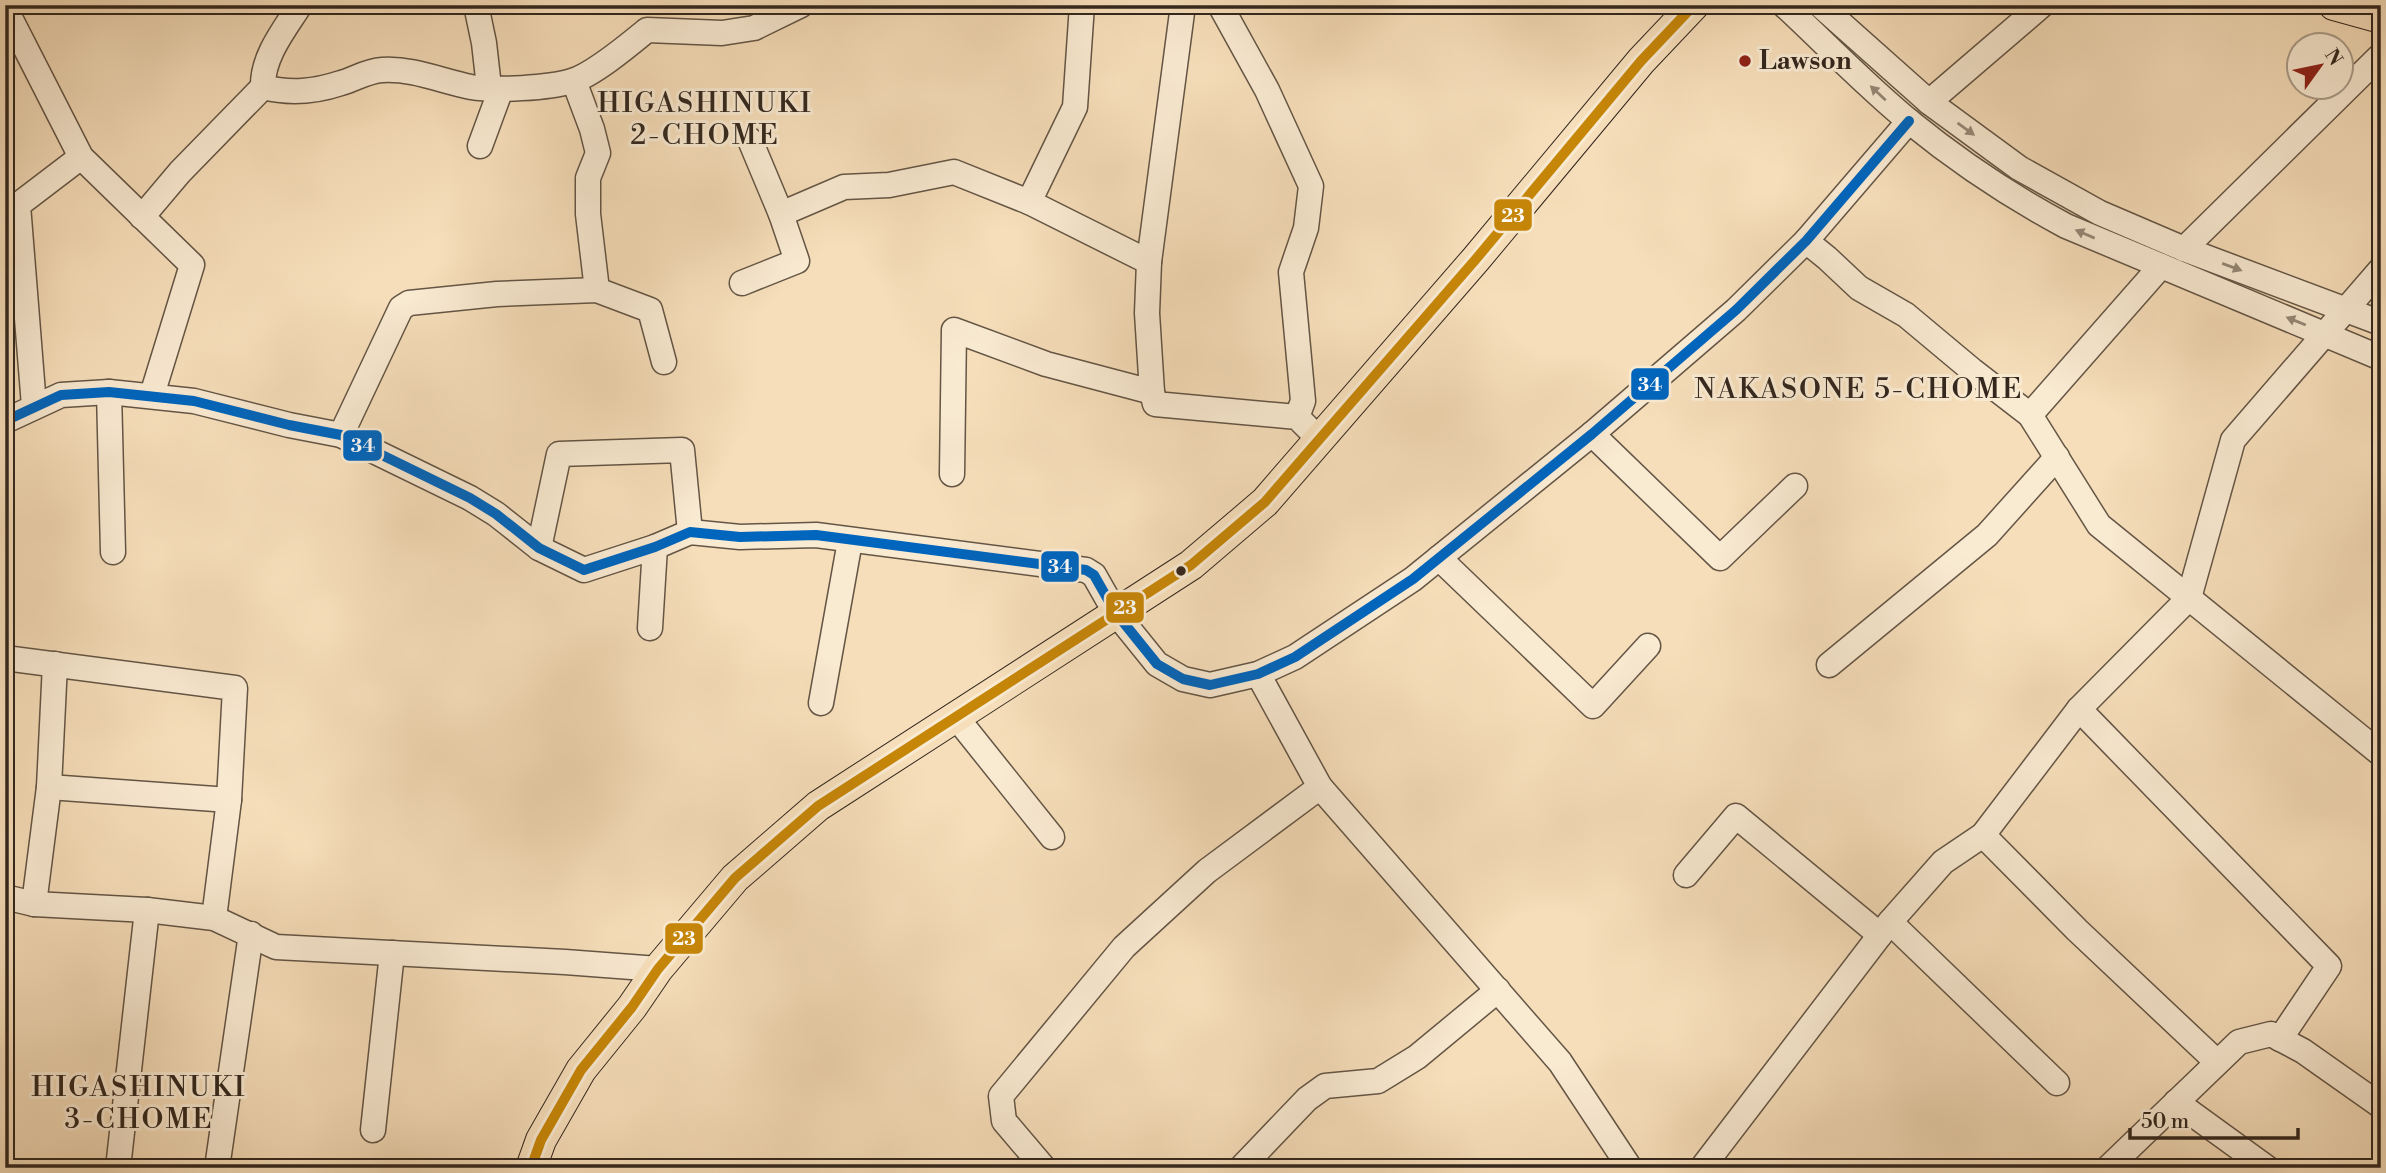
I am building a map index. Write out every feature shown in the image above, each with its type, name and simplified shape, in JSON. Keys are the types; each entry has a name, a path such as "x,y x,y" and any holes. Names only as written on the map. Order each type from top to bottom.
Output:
{"main road":[{"path":"531,1168 541,1140 581,1070 632,1007 658,969 735,878 818,806 1191,565 1265,502 1476,259 1641,61 1694,5"},
{"path":"2334,5 2381,18"}],"street":[{"path":"142,218 180,172 262,87 262,73 300,5"},
{"path":"476,5 495,88 480,146"},
{"path":"262,87 284,93 305,92 378,70 399,69 473,87 495,88 574,81 621,52 647,30 722,33 754,28 801,5"},
{"path":"1029,202 1075,107 1082,5"},
{"path":"1183,5 1149,262 1147,313 1155,404 1297,417 1319,439"},
{"path":"1220,5 1267,90 1311,186 1306,228 1291,272 1303,401 1297,417"},
{"path":"1784,5 1909,121 1977,174 2022,203 2066,226 2327,333 2381,358"},
{"path":"1821,5 1929,102 2019,168 2100,213 2184,249 2381,323"},
{"path":"1929,102 2042,5"},
{"path":"5,8 80,157 192,265 152,395"},
{"path":"2184,249 2381,55"},
{"path":"574,81 593,129 598,153 588,178 588,214 597,290"},
{"path":"5,421 61,395 108,392 194,401 341,435 470,498 496,514 539,548 584,570 655,547 690,532 740,537 816,535 1086,570 1094,575 1115,612 1157,664 1183,679 1210,685 1258,674 1294,657 1413,579 1592,434 1736,310 1805,242 1909,121"},
{"path":"742,283 797,261 781,214 750,140"},
{"path":"34,406 18,205 80,157"},
{"path":"781,214 844,187 889,185 954,172 1029,202 1149,262"},
{"path":"1805,242 1828,258 1859,288 1906,315 2030,415 2099,525 2381,754"},
{"path":"2030,415 2161,267"},
{"path":"1702,1168 1885,929 1943,862 1983,835 2079,709 2189,598 2233,440 2381,269"},
{"path":"341,435 401,308 409,303 498,294 597,290 650,310 664,362"},
{"path":"952,474 954,330 1046,364 1152,392"},
{"path":"108,392 113,552"},
{"path":"1592,434 1720,558 1795,486"},
{"path":"539,548 559,454 682,450 690,532"},
{"path":"1829,666 1987,535 2057,457"},
{"path":"821,703 850,541"},
{"path":"650,628 655,547"},
{"path":"1439,558 1594,706 1648,646"},
{"path":"5,658 235,688 229,800 214,918"},
{"path":"34,904 49,787 55,664"},
{"path":"1258,674 1320,787 1560,1062 1630,1168"},
{"path":"2079,709 2329,967 2280,1039"},
{"path":"956,717 1052,837"},
{"path":"49,787 229,800"},
{"path":"1044,1168 1004,1121 1001,1096 1124,947 1208,871 1320,787"},
{"path":"1686,875 1736,816 1885,929 2057,1083"},
{"path":"1983,835 2077,930 2217,1062"},
{"path":"5,897 34,904 147,910 214,918 275,947 658,969"},
{"path":"118,1168 147,910"},
{"path":"217,1168 251,934"},
{"path":"373,1130 392,953"},
{"path":"1241,1168 1307,1099 1325,1086 1378,1081 1417,1056 1497,990"},
{"path":"2109,1168 2239,1042 2271,1034 2303,1051 2381,1106"},
{"path":"2176,1102 2267,1168"}],"transit line":[{"name":"23","path":"531,1168 541,1140 581,1070 632,1007 658,969 735,878 818,806 1191,565 1265,502 1476,259 1641,61 1694,5"},
{"name":"34","path":"5,421 61,395 109,392 194,401 341,435 470,498 496,514 539,548 584,570 655,547 690,532 740,537 816,535 1086,570 1094,575 1115,612 1157,664 1183,679 1210,685 1258,674 1295,657 1413,579 1592,434 1736,310 1806,241 1909,121"}],"place":[{"name":"Lawson","path":"1745,61"}],"district":[{"name":"HIGASHINUKI 2-CHOME","path":"705,119"},
{"name":"NAKASONE 5-CHOME","path":"1859,389"},
{"name":"HIGASHINUKI 3-CHOME","path":"139,1103"}]}
